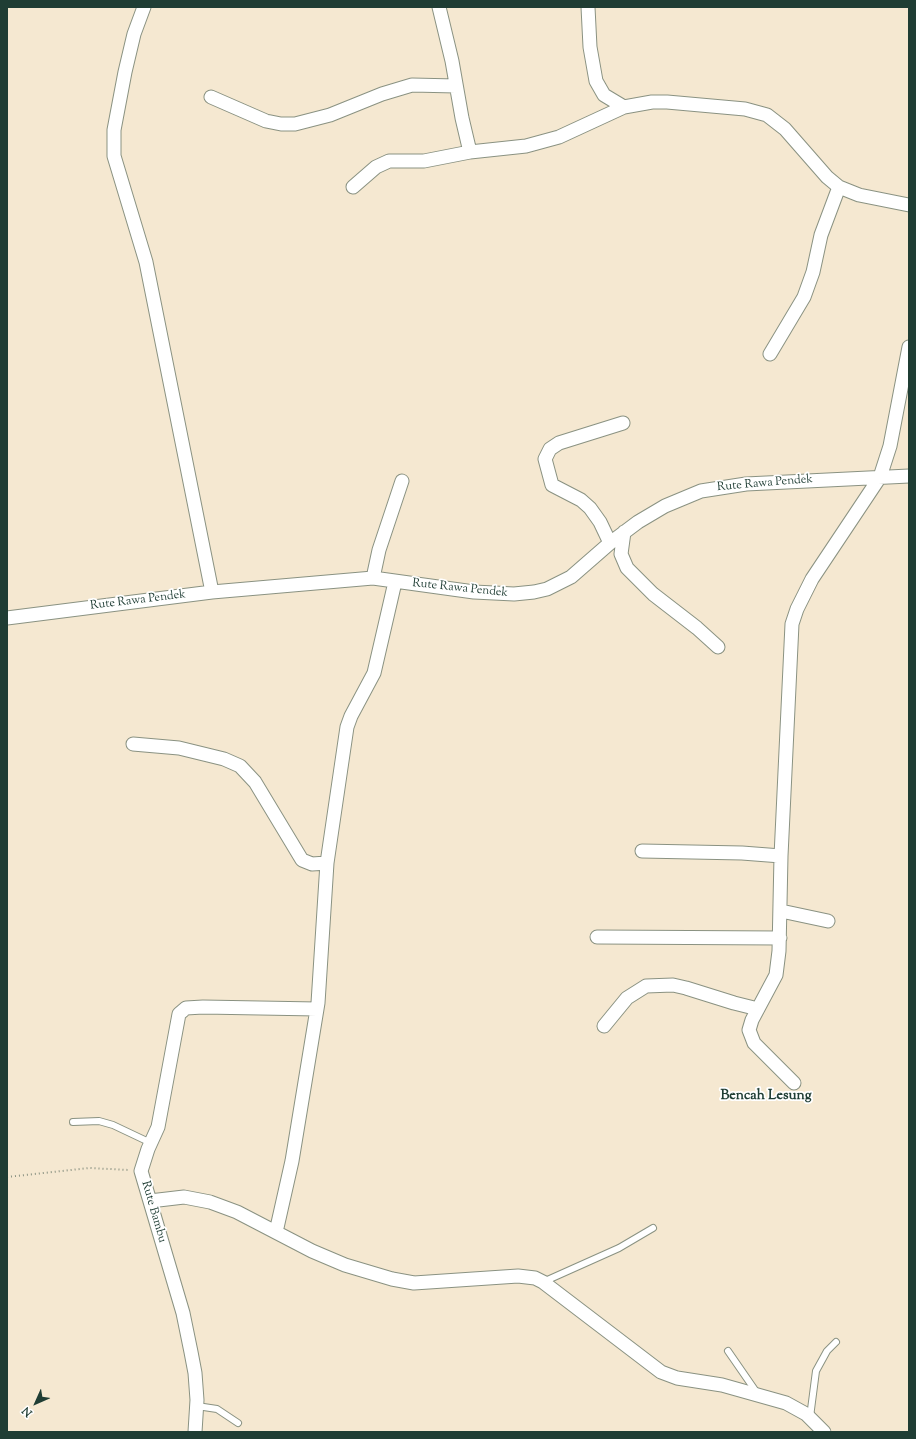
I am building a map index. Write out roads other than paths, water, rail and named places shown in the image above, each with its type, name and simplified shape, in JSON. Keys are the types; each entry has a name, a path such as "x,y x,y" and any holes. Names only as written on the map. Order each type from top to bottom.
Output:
{"street":[{"path":"144,7 134,34 125,72 114,130 114,156 146,262 212,592"},
{"path":"439,7 470,152"},
{"path":"588,7 590,48 596,82 604,95 624,107"},
{"path":"211,97 266,121 281,124 295,124 323,117 382,94 412,85 456,86"},
{"path":"353,187 376,167 389,161 424,161 470,152 509,149 544,142 577,129 624,107 652,102 667,102 758,112 767,115 785,129 827,177 839,187 859,195 909,205"},
{"path":"770,354 804,297 813,272 821,235 839,187"},
{"path":"794,1084 751,1038 749,1027 776,975 780,938 781,856 792,624 797,609 812,579 880,477 890,446 905,388 909,347"},
{"path":"610,543 600,522 590,508 581,500 552,485 545,459 550,449 559,442 623,423"},
{"name":"Rute Rawa Pendek","path":"7,618 212,592 373,578 474,592 514,594 534,592 547,589 567,579 624,532 665,506 707,490 724,486 767,483 909,476"},
{"path":"373,578 380,550 402,481"},
{"path":"624,532 622,554 627,568 653,594 697,628 718,647"},
{"path":"276,1232 292,1161 318,1006 327,863 347,727 351,716 374,673 395,582"},
{"path":"133,744 179,748 224,759 240,766 255,782 302,860 312,864 327,863"},
{"path":"642,851 742,853 781,856"},
{"path":"781,911 828,922"},
{"path":"598,937 780,938"},
{"path":"604,1026 627,998 634,992 646,986 680,986 758,1009"},
{"name":"Rute Bambu","path":"195,1432 197,1406 195,1373 183,1313 142,1171 143,1163 158,1127 179,1014 183,1009 191,1007 318,1006"},
{"path":"150,1200 184,1198 210,1202 236,1212 312,1252 345,1265 392,1279 423,1282 518,1276 535,1278 543,1282 661,1372 677,1378 722,1385 757,1394 797,1407 810,1417 824,1432"}],"lane":[{"path":"73,1122 99,1121 113,1125 151,1143"},
{"path":"543,1282 619,1248 653,1228"},
{"path":"810,1417 816,1371 827,1351 836,1342"},
{"path":"728,1351 757,1394"},
{"path":"197,1406 217,1409 238,1423"}],"district":[{"name":"Bencah Lesung","path":"766,1097"}]}
